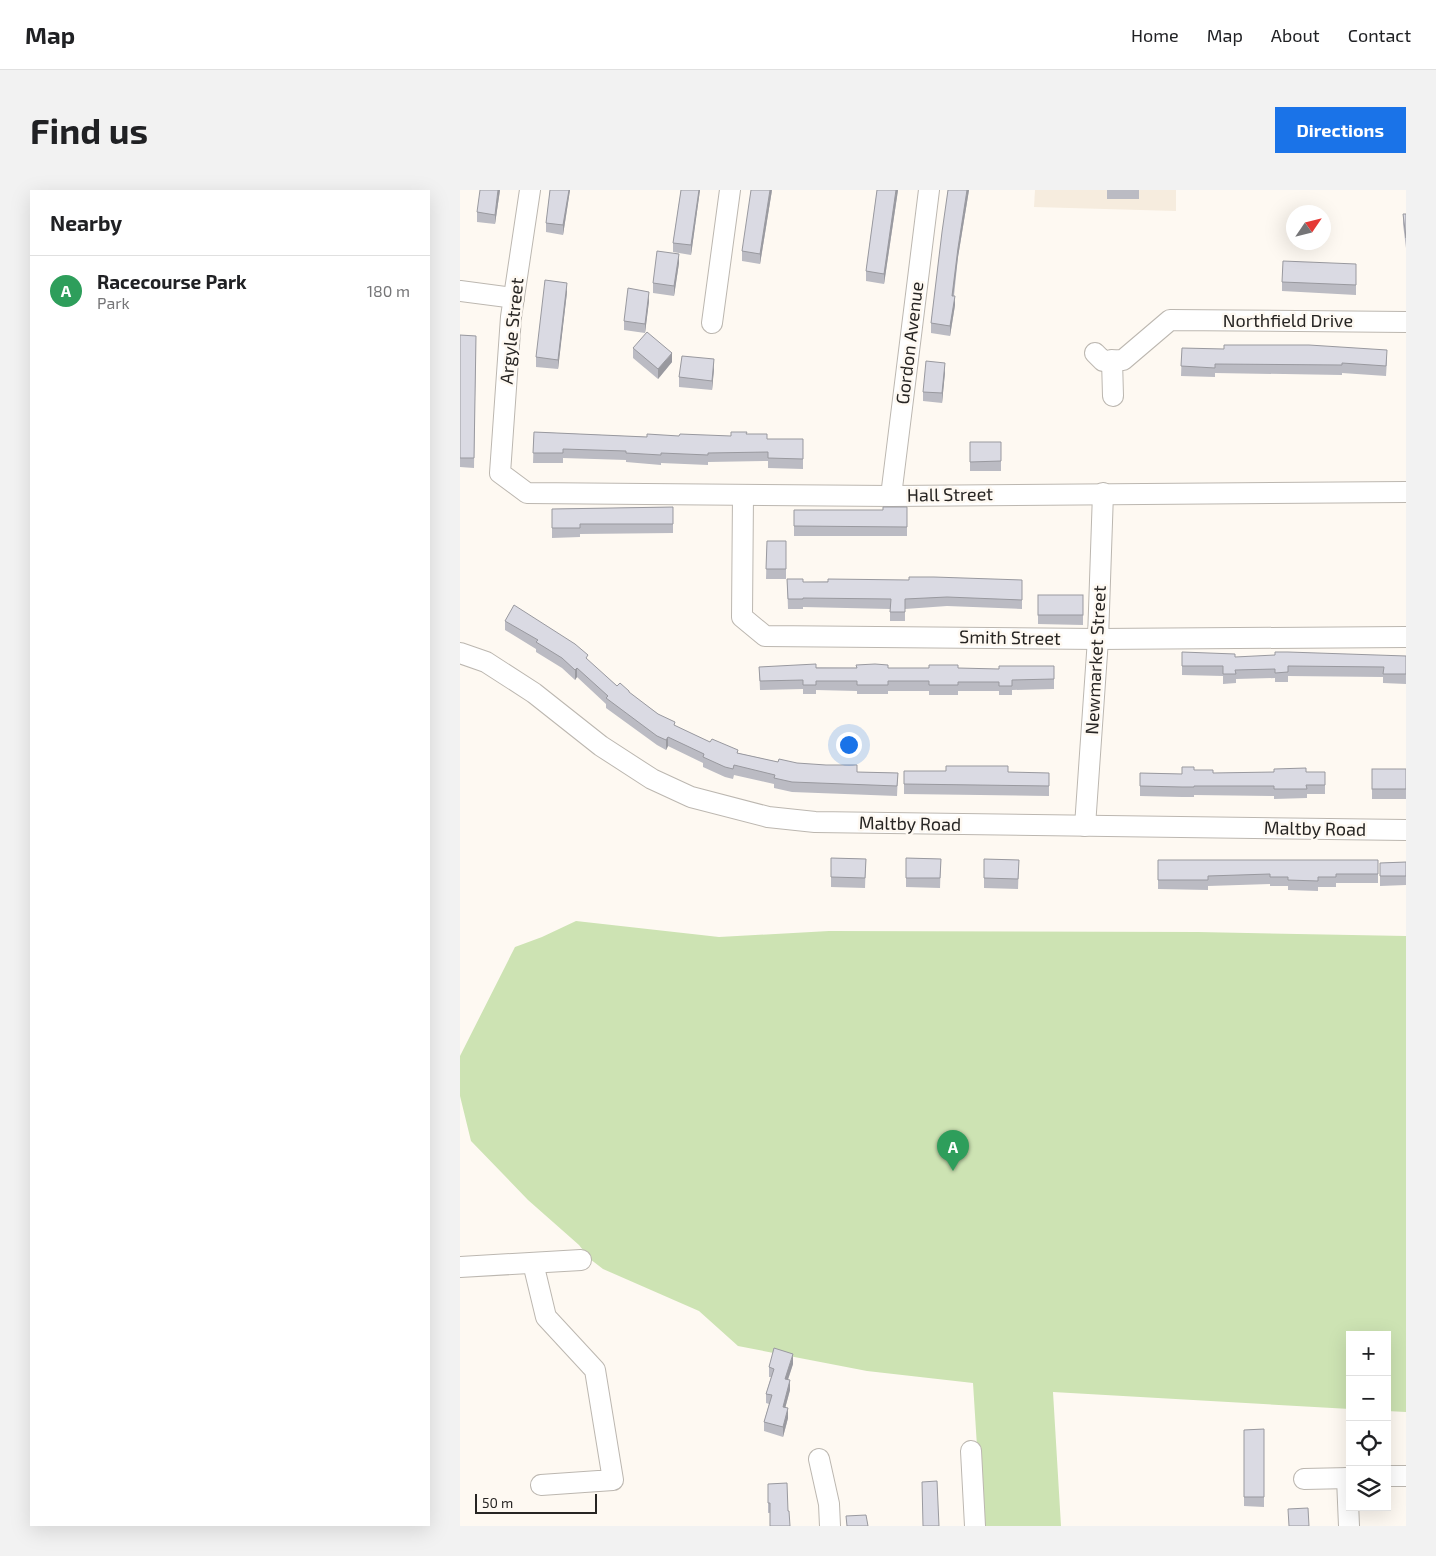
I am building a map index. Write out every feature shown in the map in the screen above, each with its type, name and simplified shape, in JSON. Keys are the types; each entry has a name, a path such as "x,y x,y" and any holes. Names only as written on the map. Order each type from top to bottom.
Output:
{"street":[{"name":"Argyle Street","path":"500,472 511,317 530,190"},
{"path":"712,323 730,190"},
{"name":"Gordon Avenue","path":"891,496 929,190"},
{"path":"460,291 514,298"},
{"name":"Northfield Drive","path":"1113,396 1103,357 1123,360 1170,320 1406,322"},
{"name":"Hall Street","path":"500,472 527,493 891,496 1406,492"},
{"name":"Newmarket Street","path":"1085,826 1098,639 1103,493"},
{"name":"Smith Street","path":"743,495 742,617 765,636 1098,639 1406,637"},
{"name":"Maltby Road","path":"460,653 486,662 534,693 601,746 652,779 691,797 768,817 815,822 1406,830"},
{"path":"460,1267 581,1260"},
{"path":"533,1263 546,1317 596,1370 613,1480 541,1485"},
{"path":"971,1452 975,1526"},
{"path":"820,1459 830,1504 830,1526"},
{"path":"1391,1476 1406,1476"},
{"path":"1304,1479 1346,1478"},
{"path":"1349,1511 1349,1526"}],"shaded area":[{"path":"1035,190 1176,190 1176,211 1034,207"}],"green space":[{"path":"576,921 719,937 829,931 1198,932 1406,936 1406,1412 1391,1411 1391,1331 1346,1331 1346,1409 1053,1392 1061,1526 982,1526 973,1383 867,1371 738,1346 699,1311 603,1269 528,1200 471,1141 460,1096 460,1056 515,947"}],"building":[{"path":"480,190 498,190 495,215 477,212"},
{"path":"550,190 569,190 563,225 546,223"},
{"path":"681,190 699,190 691,245 673,243"},
{"path":"751,190 770,190 760,254 742,251"},
{"path":"877,190 896,190 884,274 866,271"},
{"path":"948,190 967,190 952,296 955,296 950,326 931,323"},
{"path":"1403,214 1406,214 1406,238"},
{"path":"657,251 679,254 674,286 653,283"},
{"path":"1283,261 1356,264 1356,285 1282,282"},
{"path":"545,280 567,283 558,360 536,357"},
{"path":"628,288 649,292 645,324 624,321"},
{"path":"647,332 672,353 658,369 633,348"},
{"path":"460,335 476,336 474,458 460,458"},
{"path":"1224,345 1309,345 1387,350 1386,366 1342,363 1342,365 1215,364 1215,368 1181,366 1182,348 1224,349"},
{"path":"682,356 714,359 712,381 679,377"},
{"path":"926,361 945,363 942,393 923,392"},
{"path":"534,432 647,437 647,434 731,436 731,432 747,432 746,434 767,434 767,439 803,439 803,459 768,458 768,452 708,453 708,455 661,453 661,455 626,453 626,451 563,449 563,453 533,453"},
{"path":"970,442 1001,442 1001,461 970,462"},
{"path":"673,507 673,524 580,524 580,528 552,528 552,509"},
{"path":"883,507 907,507 907,527 794,526 794,510 883,510"},
{"path":"767,541 786,541 786,569 766,569"},
{"path":"909,577 1022,580 1022,600 947,597 905,599 905,612 890,612 891,599 788,599 787,579 803,579 803,582 828,582 828,579 909,580"},
{"path":"1038,595 1083,595 1083,615 1038,615"},
{"path":"514,605 575,644 588,655 586,658 617,686 620,683 658,714 675,722 674,725 693,734 710,742 712,739 738,750 737,753 778,762 779,759 797,763 857,765 857,772 898,773 897,786 792,782 774,778 775,775 734,765 733,769 725,767 703,757 704,754 668,737 666,740 657,736 606,698 608,696 577,668 575,670 562,658 536,642 538,640 505,621"},
{"path":"1182,652 1235,654 1235,657 1275,655 1275,652 1406,656 1406,674 1383,674 1384,667 1288,666 1288,672 1275,673 1275,669 1235,670 1236,674 1223,674 1223,666 1182,666"},
{"path":"816,664 816,668 857,668 856,665 875,664 888,665 888,668 929,668 929,665 958,665 958,668 999,669 999,666 1054,666 1054,679 1012,680 1012,686 999,686 999,682 958,682 958,685 929,685 929,681 888,681 888,685 857,685 857,681 816,681 816,685 803,685 803,680 760,681 759,667"},
{"path":"946,766 1008,766 1008,772 1049,773 1049,786 904,784 904,771 946,771"},
{"path":"1182,767 1194,767 1194,770 1213,770 1213,773 1274,772 1274,769 1306,768 1306,772 1325,772 1325,785 1306,785 1307,789 1274,789 1274,786 1140,786 1140,773 1182,774"},
{"path":"1372,769 1406,769 1406,789 1372,789"},
{"path":"831,858 866,859 865,878 831,877"},
{"path":"906,858 941,859 940,878 906,878"},
{"path":"984,859 1019,860 1018,879 984,878"},
{"path":"1158,860 1378,860 1378,874 1336,874 1336,877 1318,877 1318,881 1288,880 1288,877 1270,877 1270,874 1208,876 1208,880 1158,880"},
{"path":"1406,862 1406,876 1380,876 1380,863"},
{"path":"774,1348 793,1354 785,1379 790,1380 783,1407 788,1408 783,1427 764,1422 772,1395 766,1394 774,1369 769,1367"},
{"path":"1264,1429 1264,1497 1244,1497 1244,1430"},
{"path":"937,1481 939,1526 923,1526 922,1482"},
{"path":"787,1483 790,1526 770,1526 768,1484"},
{"path":"1308,1508 1309,1526 1289,1526 1288,1509"},
{"path":"866,1515 868,1526 847,1526 846,1516"}],"place":[{"name":"Racecourse Park","path":"953,1171"}]}
